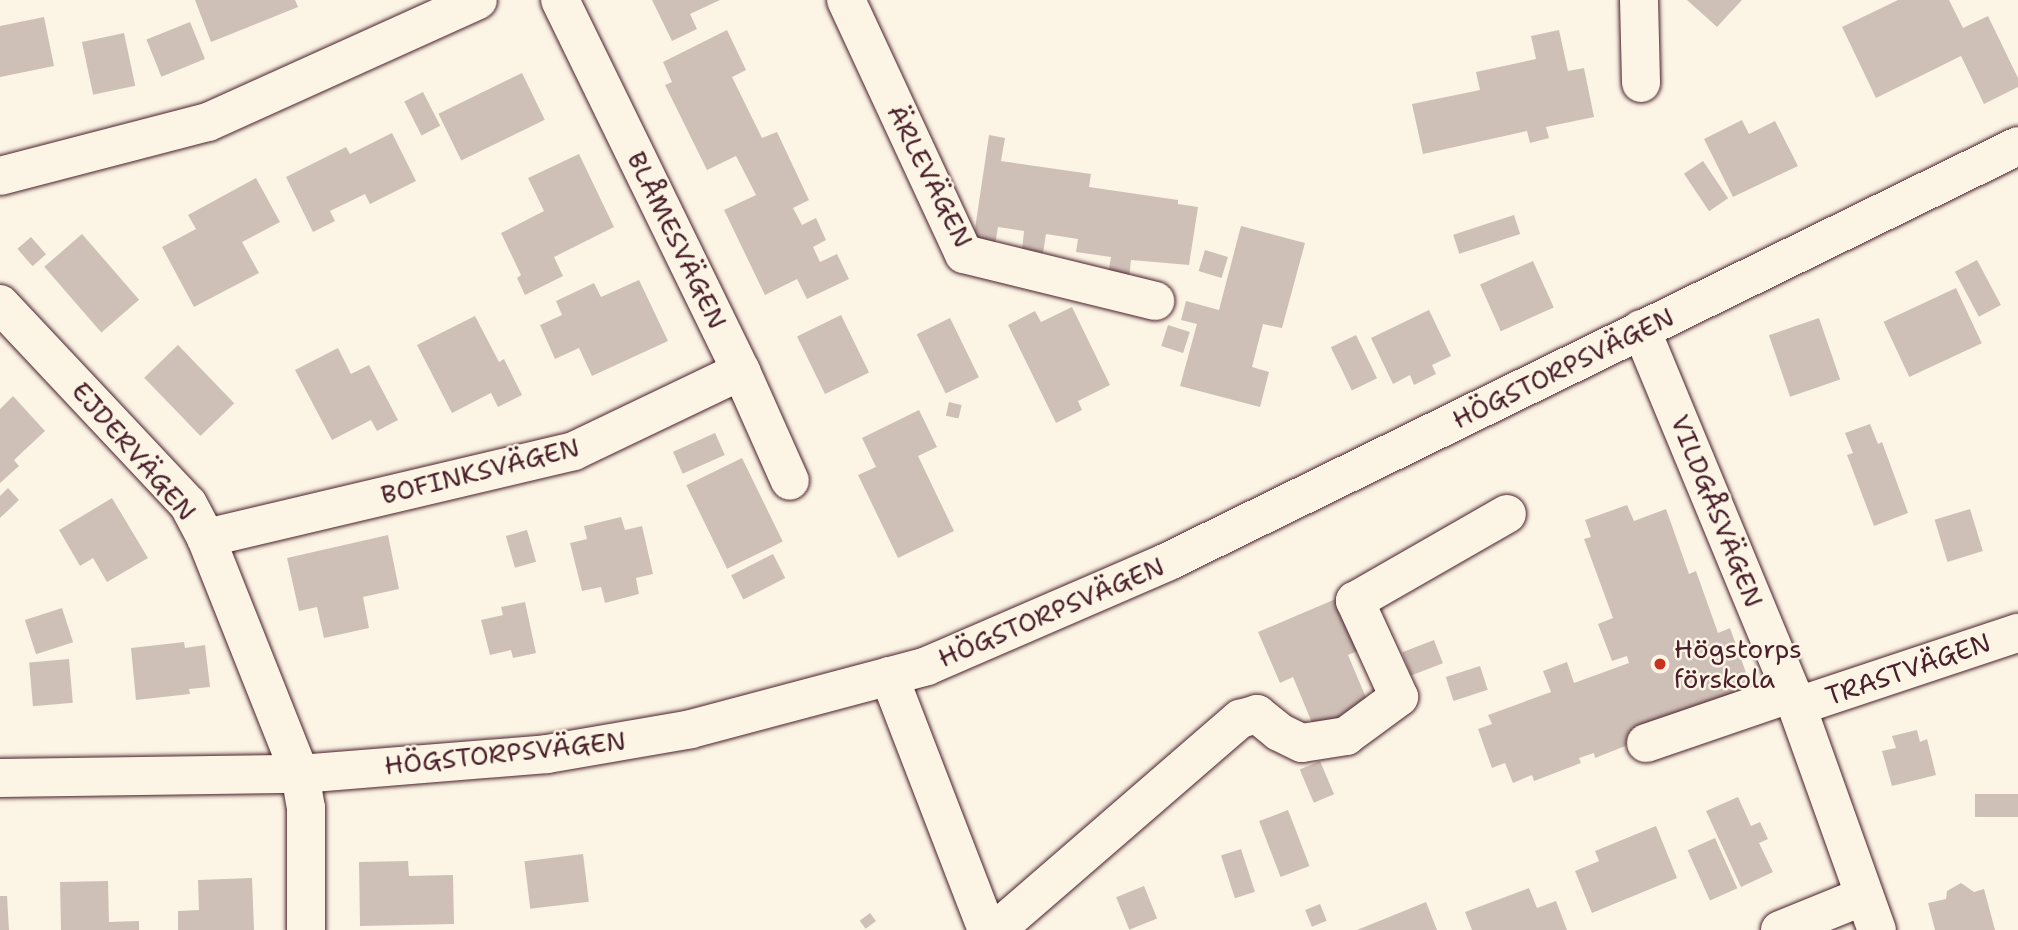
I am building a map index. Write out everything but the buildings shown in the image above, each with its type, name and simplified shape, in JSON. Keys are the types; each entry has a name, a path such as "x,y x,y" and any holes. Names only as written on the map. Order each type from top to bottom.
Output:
{"street":[{"path":"0,176 208,122 478,0"},
{"name":"BLÅMESVÄGEN","path":"560,0 741,371 790,481"},
{"name":"ÄRLEVÄGEN","path":"846,0 964,254 1155,301"},
{"path":"1639,0 1641,83"},
{"name":"HÖGSTORPSVÄGEN","path":"0,778 300,774 547,754 691,729 927,666 1167,562 2018,146"},
{"name":"EJDERVÄGEN","path":"0,304 188,504 206,538 300,774 306,808 306,930"},
{"name":"VILDGÅSVÄGEN","path":"1641,329 1795,700 1870,913"},
{"name":"BOFINKSVÄGEN","path":"206,538 574,451 741,371"},
{"path":"996,930 1240,719 1257,715 1279,732 1302,743 1346,736 1399,697 1355,601 1507,514"},
{"name":"TRASTVÄGEN","path":"1646,743 2018,632"},
{"path":"889,676 987,930"},
{"path":"1780,930 1870,913"}],"place":[{"name":"Högstorps förskola","path":"1660,664"}]}
